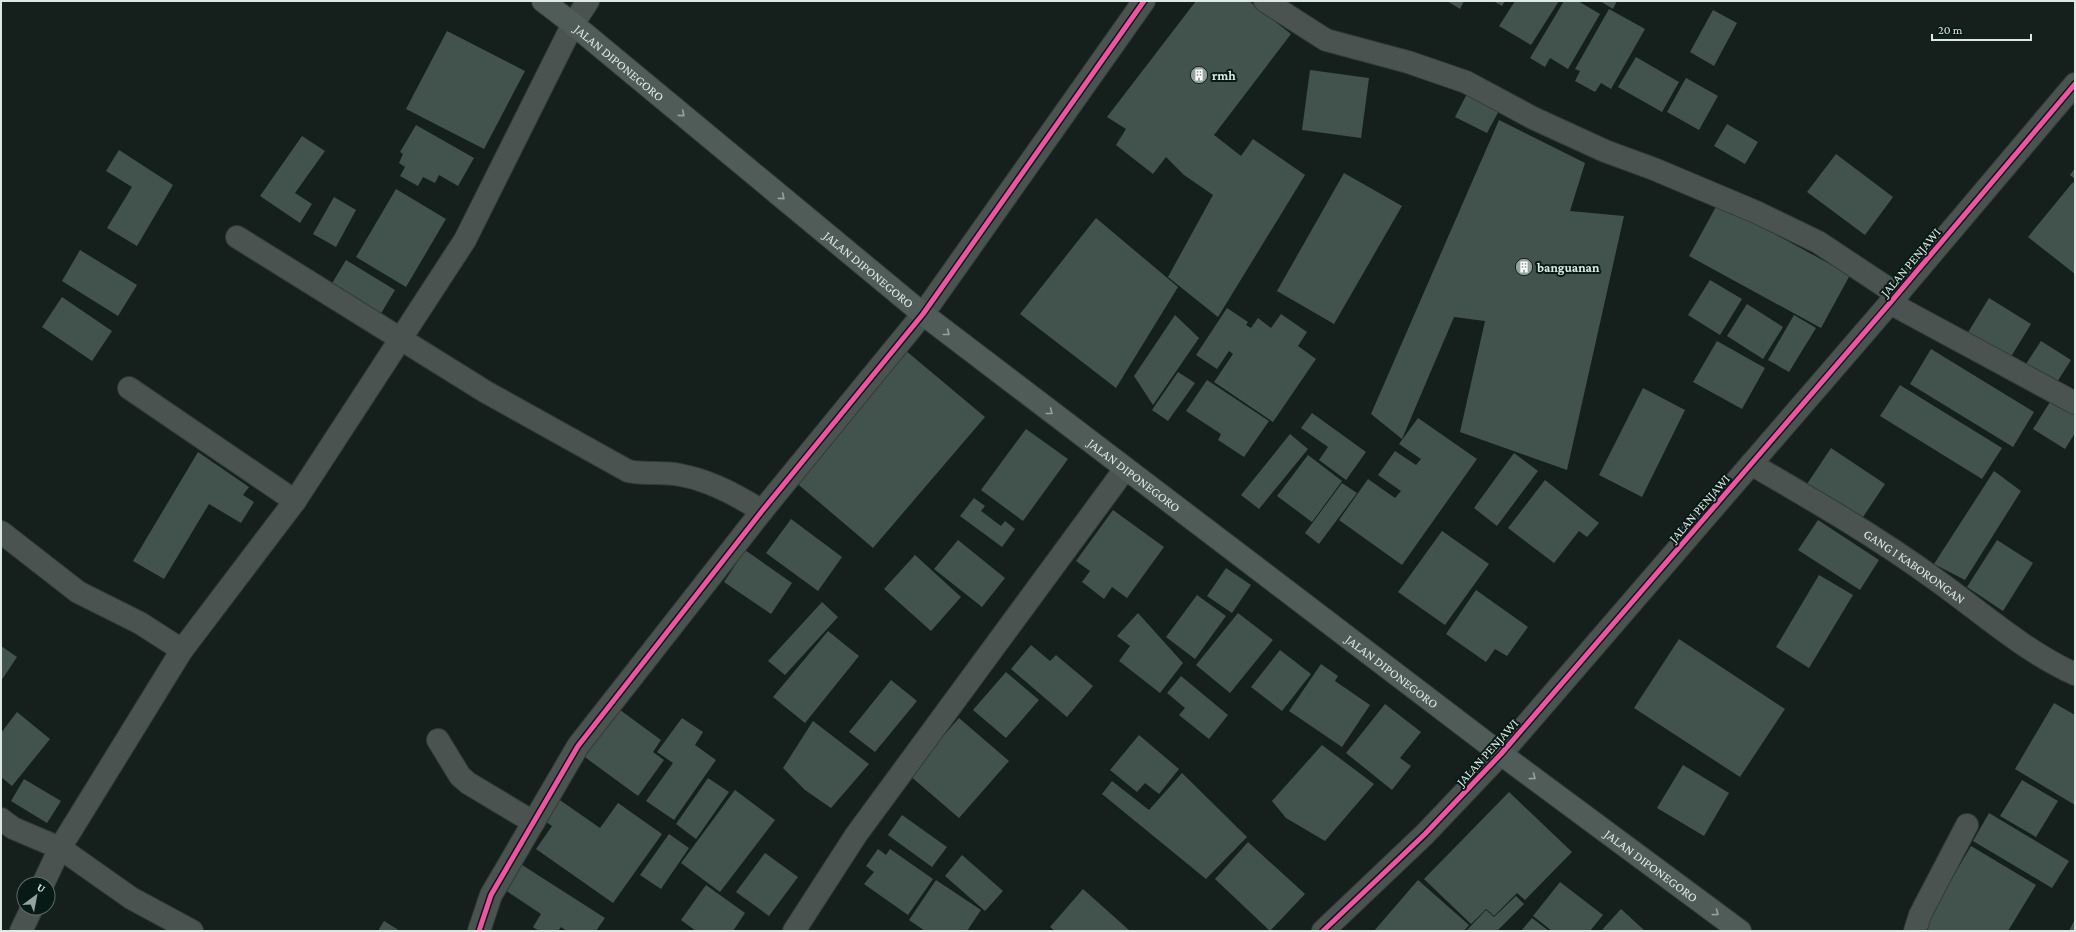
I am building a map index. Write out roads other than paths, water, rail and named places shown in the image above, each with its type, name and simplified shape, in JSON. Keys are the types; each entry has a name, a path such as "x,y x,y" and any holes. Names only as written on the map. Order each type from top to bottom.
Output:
{"main road":[{"name":"JALAN DIPONEGORO","path":"543,1 573,24 923,314 1125,470 1501,754 1740,931"}],"street":[{"path":"47,876 60,848 182,650 295,500 465,240 573,24 588,1"},
{"path":"480,931 491,895 578,746 762,511 923,314 1144,1"},
{"path":"1265,1 1326,40 1408,62 1466,82 1533,118 1605,151 1654,169 1756,212 1818,242 1894,299 2075,403"},
{"name":"JALAN PENJAWI","path":"1323,931 1425,834 1501,754 1894,299 2075,84"},
{"path":"237,237 486,392 628,471 644,474 658,473 681,475 735,494 762,511"},
{"path":"129,388 295,500"},
{"name":"GANG I KABORONGAN","path":"1751,464 1850,521 1932,577 2011,636 2052,664 2075,674"},
{"path":"794,931 856,835 1125,470"},
{"path":"1,532 78,592 140,624 182,650"},
{"path":"438,740 460,776 468,783 533,822"},
{"path":"1,819 13,828 60,848 131,898 192,931"},
{"path":"1915,931 1920,915 1967,825"},
{"path":"21,931 28,916"}],"place":[{"name":"rmh","path":"1199,75"},
{"name":"banguanan","path":"1524,267"}]}
